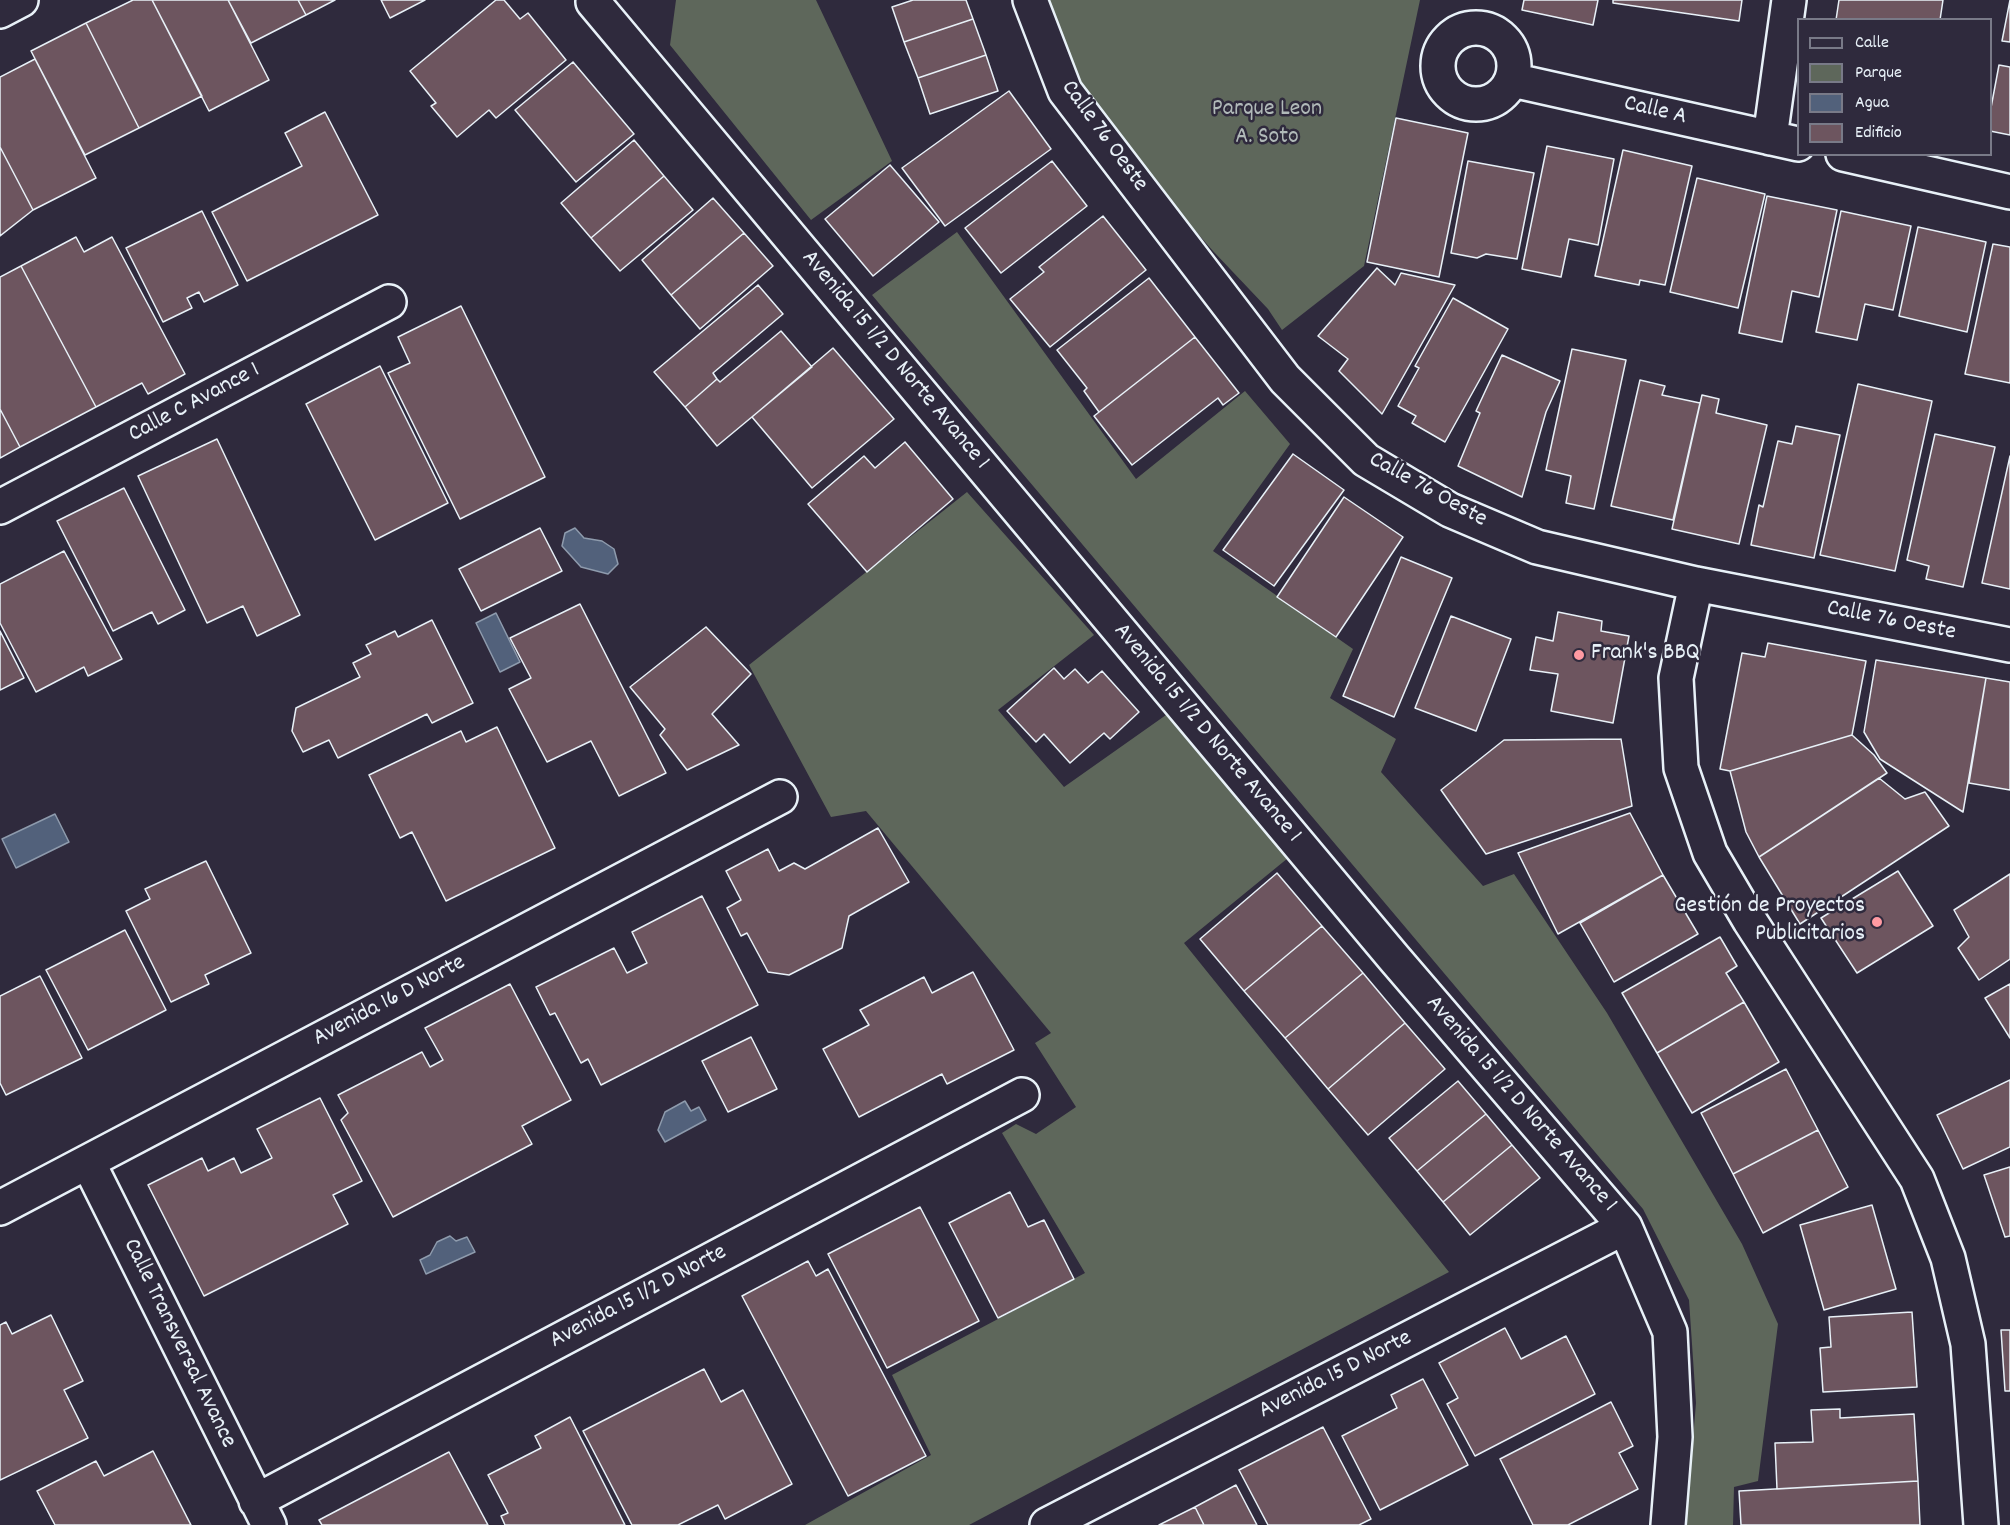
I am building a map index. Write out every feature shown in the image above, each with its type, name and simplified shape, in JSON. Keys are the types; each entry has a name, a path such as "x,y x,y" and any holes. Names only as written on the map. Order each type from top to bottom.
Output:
{"street":[{"path":"0,11 21,0"},
{"name":"Calle 76 Oeste","path":"1030,0 1065,92 1285,379 1366,460 1450,510 1537,547 1696,584 2010,645"},
{"path":"1784,141 1789,0"},
{"name":"Avenida 15 1/2 D Norte Avance 1","path":"593,2 1386,949 1625,1227 1670,1332 1675,1437 1668,1525"},
{"name":"Calle A","path":"1512,80 1784,141"},
{"path":"1852,156 2010,192"},
{"name":"Calle C Avance 1","path":"0,507 389,302"},
{"path":"1696,584 1676,678 1681,768 1710,853 1750,921 1917,1179 1948,1258 1968,1344 1981,1525"},
{"name":"Avenida 16 D Norte","path":"0,1208 780,797"},
{"name":"Avenida 15 1/2 D Norte","path":"263,1513 1022,1095"},
{"name":"Calle Transversal Avance","path":"88,1162 263,1513"},
{"name":"Avenida 15 D Norte","path":"1047,1525 1625,1227"}],"green space":[{"path":"676,0 816,0 892,161 811,220 670,45"},
{"name":"Parque Leon A. Soto","path":"1040,0 1420,0 1364,266 1282,330 1268,309 1213,251 1072,91"},
{"path":"957,232 1136,479 1245,391 1290,444 1213,551 1353,649 1330,698 1396,739 1381,772 1483,886 1514,874 1607,1013 1742,1244 1778,1324 1758,1481 1734,1487 1733,1525 1686,1525 1696,1403 1689,1300 1643,1209 872,295"},
{"path":"967,492 1094,635 998,710 1064,787 1166,715 1288,858 1184,943 1449,1272 969,1525 805,1525 931,1455 892,1375 1085,1273 1002,1133 1016,1124 1036,1134 1076,1107 1035,1043 1051,1033 866,811 831,817 749,665"}],"water":[{"path":"575,528 584,538 602,541 614,549 618,564 608,574 581,567 562,546 565,533"},
{"path":"496,613 520,662 500,672 476,623"},
{"path":"55,814 69,842 16,868 2,839"},
{"path":"685,1101 691,1111 699,1107 706,1120 665,1142 658,1130 665,1112"},
{"path":"450,1236 456,1241 467,1237 475,1252 426,1274 420,1260 430,1255 437,1242"}],"building":[{"path":"133,0 152,0 202,96 139,128 86,23"},
{"path":"152,0 228,0 269,80 209,111"},
{"path":"228,0 298,0 306,15 251,43"},
{"path":"298,0 335,0 306,15"},
{"path":"381,0 425,0 390,18"},
{"path":"496,0 504,0 520,19 528,13 566,60 496,118 489,110 457,137 431,106 436,103 410,71"},
{"path":"913,0 966,0 973,19 904,42 892,7"},
{"path":"1524,0 1598,0 1593,25 1522,10"},
{"path":"1613,0 1742,0 1739,21 1613,3"},
{"path":"1839,0 1943,0 1940,18 1836,18"},
{"path":"2010,0 2010,42 2002,41"},
{"path":"973,19 986,55 918,78 904,42"},
{"path":"86,23 139,128 85,155 31,51"},
{"path":"986,55 998,91 930,114 918,78"},
{"path":"35,59 96,178 33,210 0,147 0,77"},
{"path":"573,62 634,134 576,182 515,110"},
{"path":"1999,65 2010,67 2010,135 1992,131 1992,102"},
{"path":"1009,91 1051,149 945,226 902,168"},
{"path":"325,112 378,215 247,281 212,212 302,166 285,133"},
{"path":"1396,118 1468,133 1439,277 1367,262"},
{"path":"634,140 664,176 591,238 561,203"},
{"path":"1547,146 1614,159 1598,245 1569,239 1561,277 1522,269"},
{"path":"0,147 33,210 0,236"},
{"path":"1623,150 1692,166 1665,285 1640,280 1639,285 1595,276"},
{"path":"1052,161 1087,206 1001,273 965,228"},
{"path":"1468,161 1534,173 1517,259 1486,254 1477,258 1451,253"},
{"path":"890,165 939,222 873,276 825,219"},
{"path":"664,176 693,210 620,271 591,238"},
{"path":"1697,178 1765,194 1738,308 1670,292"},
{"path":"1767,196 1837,210 1819,297 1792,291 1782,342 1739,333"},
{"path":"713,198 744,233 671,295 642,260"},
{"path":"202,211 238,285 204,302 199,292 187,298 192,308 163,322 126,248"},
{"path":"1841,211 1911,226 1893,310 1865,304 1857,340 1816,332"},
{"path":"1103,216 1146,270 1050,347 1010,299 1044,272 1039,267"},
{"path":"1918,227 1986,242 1967,332 1899,316"},
{"path":"744,233 773,266 700,329 671,295"},
{"path":"76,237 84,252 112,237 185,374 148,394 142,383 96,407 21,266"},
{"path":"1993,244 2010,247 2010,383 1965,374"},
{"path":"21,266 96,407 20,447 0,409 0,277"},
{"path":"1377,268 1395,285 1401,273 1455,285 1382,414 1339,371 1348,359 1318,336"},
{"path":"1149,278 1195,337 1099,412 1084,391 1087,388 1057,350"},
{"path":"758,285 783,314 713,373 717,379 685,407 654,372"},
{"path":"1453,298 1508,329 1445,442 1412,423 1416,416 1398,406 1419,368 1415,366"},
{"path":"461,306 545,477 460,519 388,373 410,363 398,337"},
{"path":"781,331 812,367 717,446 685,407 717,379 720,382"},
{"path":"1195,337 1239,393 1223,405 1218,398 1132,465 1094,416"},
{"path":"833,348 894,419 812,488 752,417"},
{"path":"1572,349 1626,360 1594,509 1566,503 1571,476 1546,470"},
{"path":"1502,355 1560,381 1546,412 1522,497 1458,466 1480,413 1476,411"},
{"path":"380,366 448,503 375,540 306,404"},
{"path":"1640,380 1665,386 1662,395 1700,403 1673,520 1611,506"},
{"path":"1858,384 1932,401 1895,571 1820,555"},
{"path":"1702,395 1719,399 1716,413 1767,425 1739,544 1672,529"},
{"path":"0,409 20,447 0,458"},
{"path":"1796,426 1840,435 1814,558 1751,545 1759,505 1763,507 1778,441 1792,444"},
{"path":"1935,434 1995,447 1963,587 1926,579 1929,566 1907,560"},
{"path":"217,439 300,615 257,636 243,606 207,623 138,476"},
{"path":"905,442 953,499 867,572 808,504 864,456 875,468"},
{"path":"1293,454 1344,490 1274,586 1223,550"},
{"path":"2010,456 2010,589 1982,583"},
{"path":"124,488 185,610 158,624 152,612 113,631 57,521"},
{"path":"1344,497 1403,537 1336,637 1277,597"},
{"path":"540,528 562,571 481,611 459,569"},
{"path":"64,551 122,659 88,676 84,667 36,692 0,623 0,584"},
{"path":"1401,557 1452,578 1394,717 1343,696"},
{"path":"580,604 666,773 619,796 591,741 547,762 509,689 531,678 510,638"},
{"name":"Frank's BBQ","path":"1558,612 1602,621 1601,631 1629,636 1613,723 1551,711 1558,674 1530,670 1536,637 1553,641"},
{"path":"1451,616 1511,639 1476,731 1415,708"},
{"path":"432,620 473,703 432,723 427,714 338,758 329,740 303,752 292,731 296,708 360,677 353,663 371,654 366,645 395,631 398,637"},
{"path":"706,627 751,674 712,714 739,745 687,770 660,735 665,729 630,687"},
{"path":"0,631 24,678 0,690"},
{"path":"1768,643 1866,661 1852,735 1730,771 1720,769 1742,653 1765,657"},
{"path":"1876,660 1986,678 1963,812 1880,759 1864,732"},
{"path":"1054,668 1064,679 1075,669 1088,683 1102,671 1139,712 1110,739 1104,733 1070,763 1044,734 1036,742 1007,711"},
{"path":"1986,678 2010,682 2010,790 1969,783"},
{"path":"497,727 555,848 446,901 412,832 400,838 369,775 461,731 466,742"},
{"path":"1852,735 1874,755 1887,773 1759,857 1746,832 1730,771"},
{"path":"1621,739 1632,806 1486,854 1441,790 1504,740"},
{"path":"1879,778 1905,799 1925,792 1949,826 1800,924 1759,857"},
{"path":"1630,813 1663,875 1558,934 1518,853"},
{"path":"878,828 909,882 849,916 842,948 789,975 768,972 747,933 741,936 727,908 741,900 726,871 768,849 779,871 794,863 805,869"},
{"path":"206,861 251,953 205,975 209,984 171,1002 126,911 150,899 145,889"},
{"name":"Gestión de Proyectos Publicitarios","path":"1898,871 1933,926 1857,973 1821,918"},
{"path":"1277,873 1322,926 1244,991 1200,939"},
{"path":"2010,874 2010,959 1979,980 1958,948 1969,937 1954,910"},
{"path":"1663,875 1698,934 1614,982 1580,923"},
{"path":"702,896 758,1005 601,1085 588,1059 581,1063 555,1013 550,1015 536,987 614,948 627,973 647,963 632,932"},
{"path":"1322,926 1363,973 1285,1038 1244,991"},
{"path":"125,930 166,1010 88,1050 46,970"},
{"path":"1720,937 1737,966 1726,973 1744,1002 1657,1053 1622,993"},
{"path":"973,972 1014,1050 947,1084 942,1074 859,1117 823,1049 869,1025 860,1010 924,977 932,993"},
{"path":"1363,973 1405,1023 1328,1089 1285,1038"},
{"path":"40,976 82,1058 6,1095 0,1083 0,996"},
{"path":"510,984 571,1100 522,1126 532,1144 393,1217 341,1120 348,1113 338,1095 422,1052 430,1067 443,1060 425,1028"},
{"path":"2010,984 2010,1038 1985,998"},
{"path":"1744,1002 1779,1062 1692,1113 1657,1053"},
{"path":"1405,1023 1445,1069 1368,1135 1328,1089"},
{"path":"751,1037 777,1089 728,1112 702,1061"},
{"path":"1786,1069 1818,1130 1733,1174 1701,1113"},
{"path":"2010,1080 2010,1147 1963,1169 1937,1115"},
{"path":"1458,1081 1486,1114 1417,1171 1389,1138"},
{"path":"320,1098 362,1181 333,1195 348,1224 204,1296 148,1185 202,1158 208,1171 234,1158 241,1173 272,1158 257,1129"},
{"path":"1486,1114 1512,1145 1443,1202 1417,1171"},
{"path":"1818,1130 1848,1187 1763,1233 1733,1174"},
{"path":"1512,1145 1540,1178 1470,1235 1443,1202"},
{"path":"2010,1167 2010,1236 2005,1237 1984,1175"},
{"path":"1010,1192 1028,1227 1044,1220 1074,1279 998,1318 949,1223"},
{"path":"1872,1205 1896,1289 1824,1310 1800,1225"},
{"path":"920,1207 979,1321 887,1368 828,1254"},
{"path":"808,1261 816,1276 828,1269 926,1456 848,1496 742,1296"},
{"path":"1912,1312 1917,1387 1823,1392 1820,1348 1831,1347 1829,1317"},
{"path":"51,1315 83,1381 64,1390 88,1438 0,1480 0,1325 6,1322 12,1334"},
{"path":"1505,1328 1521,1359 1566,1336 1595,1394 1475,1456 1447,1404 1458,1398 1439,1363"},
{"path":"2001,1330 2010,1330 2010,1391 2005,1391"},
{"path":"704,1369 721,1402 743,1390 792,1484 725,1519 718,1505 678,1525 632,1525 583,1431"},
{"path":"1423,1379 1468,1465 1380,1510 1342,1436 1397,1408 1391,1395"},
{"path":"1611,1402 1633,1446 1619,1453 1638,1489 1568,1525 1533,1525 1500,1459"},
{"path":"1840,1409 1840,1418 1914,1414 1918,1481 1777,1489 1775,1443 1813,1442 1811,1410"},
{"path":"570,1417 625,1525 505,1525 501,1516 508,1513 488,1475 541,1448 535,1436"},
{"path":"1323,1427 1371,1519 1359,1525 1268,1525 1239,1470"},
{"path":"153,1451 191,1525 55,1525 37,1491 96,1461 104,1476"},
{"path":"449,1452 488,1525 322,1525 319,1520"},
{"path":"1918,1481 1920,1525 1741,1525 1739,1491"},
{"path":"1236,1485 1257,1525 1204,1525 1195,1507"},
{"path":"1195,1507 1204,1525 1159,1525"}],"place":[{"name":"Frank's BBQ","path":"1579,655"},
{"name":"Gestión de Proyectos Publicitarios","path":"1877,922"}]}
